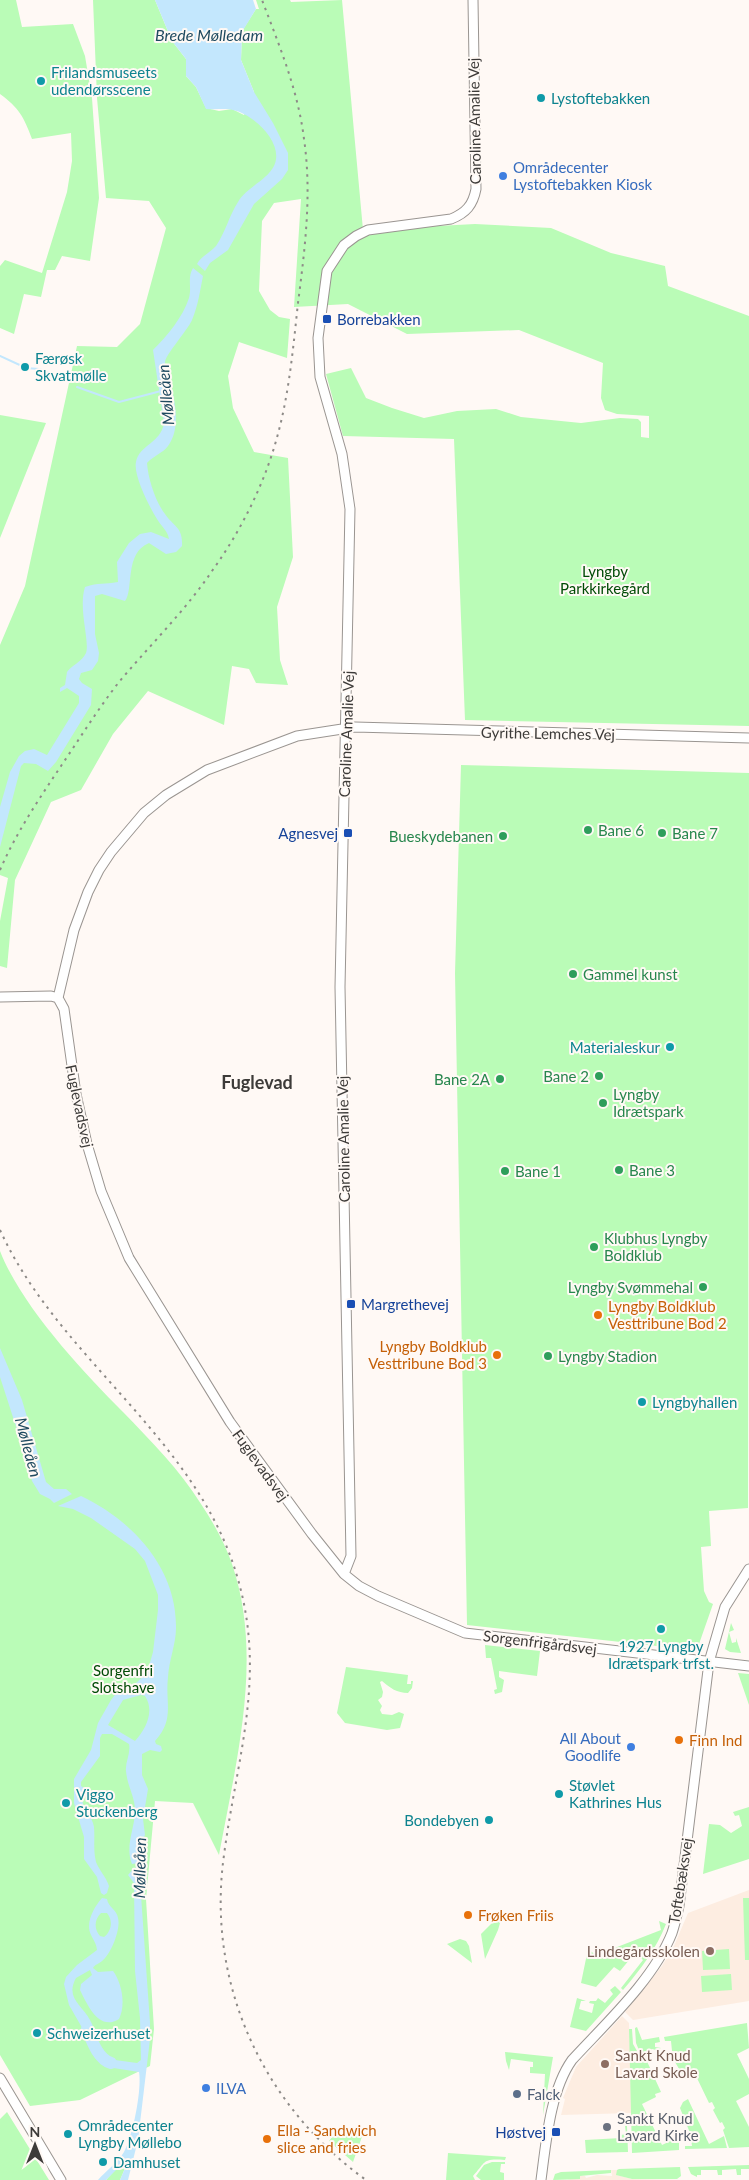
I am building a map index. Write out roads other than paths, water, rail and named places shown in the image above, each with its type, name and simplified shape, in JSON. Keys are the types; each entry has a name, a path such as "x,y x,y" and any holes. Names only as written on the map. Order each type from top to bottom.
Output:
{"street":[{"name":"Caroline Amalie Vej","path":"344,1574 351,1556 340,992 350,509 342,454 326,399 318,353 327,270 337,254 356,236 380,227 451,219 462,215 474,200 476,189 473,0"},
{"name":"Gyrithe Lemches Vej","path":"346,729 749,738"},
{"path":"0,997 51,996 58,998 74,930 88,892 111,852 144,813 166,795 207,770 297,736 346,729"},
{"name":"Fuglevadsvej","path":"58,998 64,1009 76,1094 87,1144 101,1191 129,1258 230,1422 312,1534 344,1574"},
{"name":"Toftebæksvej","path":"541,2180 554,2104 563,2075 572,2060 646,1976 661,1956 673,1932 679,1906 709,1662 725,1607 749,1569"},
{"name":"Sorgenfrigårdsvej","path":"344,1574 359,1586 378,1596 464,1633 749,1666"},
{"path":"0,2078 61,2180"}],"water":[{"name":"Brede Mølledam","path":"155,0 253,0 256,9 242,32 241,60 254,92 273,123 288,153 288,170 282,179 254,204 228,250 210,263 205,271 197,264 216,246 242,197 271,171 276,157 275,148 265,131 249,117 231,109 206,109 196,87 186,76 186,59 172,41"},
{"path":"193,268 203,276 196,309 192,320 165,362 175,403 175,430 168,446 147,463 150,482 155,496 161,509 179,531 182,546 176,552 166,554 149,543 141,548 133,563 128,596 125,601 102,594 95,596 95,634 99,653 98,661 92,670 81,673 79,679 92,689 91,705 56,762 48,771 36,764 24,763 21,766 0,847 0,807 10,772 19,756 25,751 34,749 47,755 79,703 79,696 67,688 60,692 60,688 65,685 67,672 86,653 87,641 83,614 85,587 118,582 117,562 129,543 140,534 151,532 169,539 143,491 137,475 136,462 141,452 155,440 162,430 164,423 153,350 164,339 183,312 190,294 190,275"},
{"path":"0,1348 22,1400 46,1482 54,1489 66,1489 72,1494 54,1503 40,1494 32,1481 0,1377"},
{"path":"81,1496 100,1506 134,1532 160,1566 169,1585 174,1606 176,1634 167,1687 168,1711 165,1726 155,1741 156,1744 161,1746 162,1750 160,1752 150,1750 142,1754 142,1775 148,1789 143,1819 145,1835 141,1842 139,1863 132,1864 129,1851 135,1813 126,1771 129,1744 112,1734 102,1734 100,1738 100,1756 81,1782 81,1786 86,1789 82,1798 83,1803 94,1827 96,1862 109,1886 107,1893 104,1895 101,1893 97,1877 84,1859 84,1837 74,1803 74,1779 91,1750 98,1723 111,1700 118,1691 135,1684 147,1673 153,1652 158,1595 145,1561 135,1549 91,1518 73,1509 58,1506","holes":["141,1695 145,1696 149,1708 148,1720 143,1731 135,1741 108,1725 123,1700"]},
{"path":"139,1867 150,2039 138,2140 128,2180 120,2180 126,2166 126,2160 106,2180 98,2180 124,2152 131,2135 138,2101 139,2072 107,2067 98,2055 102,2051 115,2060 137,2063 141,2060 140,2018 135,1971 134,1883 128,1875 134,1868"},
{"path":"102,1898 107,1899 117,1915 119,1923 117,1935 109,1953 93,1968 98,1972 113,1971 121,1988 123,2001 119,2019 105,2022 90,2009 80,1990 81,1984 92,1975 90,1970 76,1978 72,1991 73,1996 94,2028 97,2042 92,2045 69,2005 64,1984 66,1977 77,1965 97,1950 89,1930 89,1925 93,1910","holes":["101,1913 107,1913 111,1925 109,1932 104,1937 100,1936 96,1925"]}],"waterway":[{"path":"0,356 24,367"},
{"path":"26,368 39,369 63,379"},
{"path":"77,387 119,402 161,391"},
{"name":"Mølleåen","path":"87,2029 99,2054 111,2063"}],"railway":[{"path":"0,870 28,816 104,703 119,682 202,586 222,556 250,509 271,458 284,407 292,355 305,241 307,180 304,139 297,103 287,68 262,0"},
{"path":"0,1230 25,1276 56,1319 160,1439 191,1481 217,1527 237,1576 246,1613 249,1682 247,1716 224,1855 221,1902 224,1949 234,1994 249,2037 271,2078 297,2115 329,2150 366,2180"}],"place":[{"name":"Frilandsmuseets udendørsscene","path":"41,81"},
{"name":"Lystoftebakken","path":"541,98"},
{"name":"Områdecenter Lystoftebakken Kiosk","path":"503,176"},
{"name":"Borrebakken","path":"327,319"},
{"name":"Færøsk Skvatmølle","path":"25,367"},
{"name":"Bane 6","path":"588,830"},
{"name":"Agnesvej","path":"348,833"},
{"name":"Bane 7","path":"662,833"},
{"name":"Bueskydebanen","path":"503,836"},
{"name":"Gammel kunst","path":"573,974"},
{"name":"Materialeskur","path":"670,1047"},
{"name":"Bane 2","path":"599,1076"},
{"name":"Bane 2A","path":"500,1079"},
{"name":"Lyngby Idrætspark","path":"603,1103"},
{"name":"Bane 3","path":"619,1170"},
{"name":"Bane 1","path":"505,1171"},
{"name":"Klubhus Lyngby Boldklub","path":"594,1247"},
{"name":"Lyngby Svømmehal","path":"703,1287"},
{"name":"Margrethevej","path":"351,1304"},
{"name":"Lyngby Boldklub Vesttribune Bod 2","path":"598,1315"},
{"name":"Lyngby Boldklub Vesttribune Bod 3","path":"497,1355"},
{"name":"Lyngby Stadion","path":"548,1356"},
{"name":"Lyngbyhallen","path":"642,1402"},
{"name":"1927 Lyngby Idrætspark trfst.","path":"661,1629"},
{"name":"Finn Ind","path":"679,1740"},
{"name":"All About Goodlife","path":"631,1747"},
{"name":"Støvlet Kathrines Hus","path":"559,1794"},
{"name":"Viggo Stuckenberg","path":"66,1803"},
{"name":"Bondebyen","path":"489,1820"},
{"name":"Frøken Friis","path":"468,1915"},
{"name":"Lindegårdsskolen","path":"710,1951"},
{"name":"Schweizerhuset","path":"37,2033"},
{"name":"Sankt Knud Lavard Skole","path":"605,2064"},
{"name":"ILVA","path":"206,2088"},
{"name":"Falck","path":"517,2094"},
{"name":"Sankt Knud Lavard Kirke","path":"607,2127"},
{"name":"Høstvej","path":"556,2132"},
{"name":"Områdecenter Lyngby Møllebo","path":"68,2134"},
{"name":"Ella - Sandwich slice and fries","path":"267,2139"},
{"name":"Damhuset","path":"103,2162"}],"district":[{"name":"Fuglevad","path":"257,1082"}],"park label":[{"name":"Lyngby Parkkirkegård","path":"605,580"},
{"name":"Sorgenfri Slotshave","path":"123,1678"}]}
